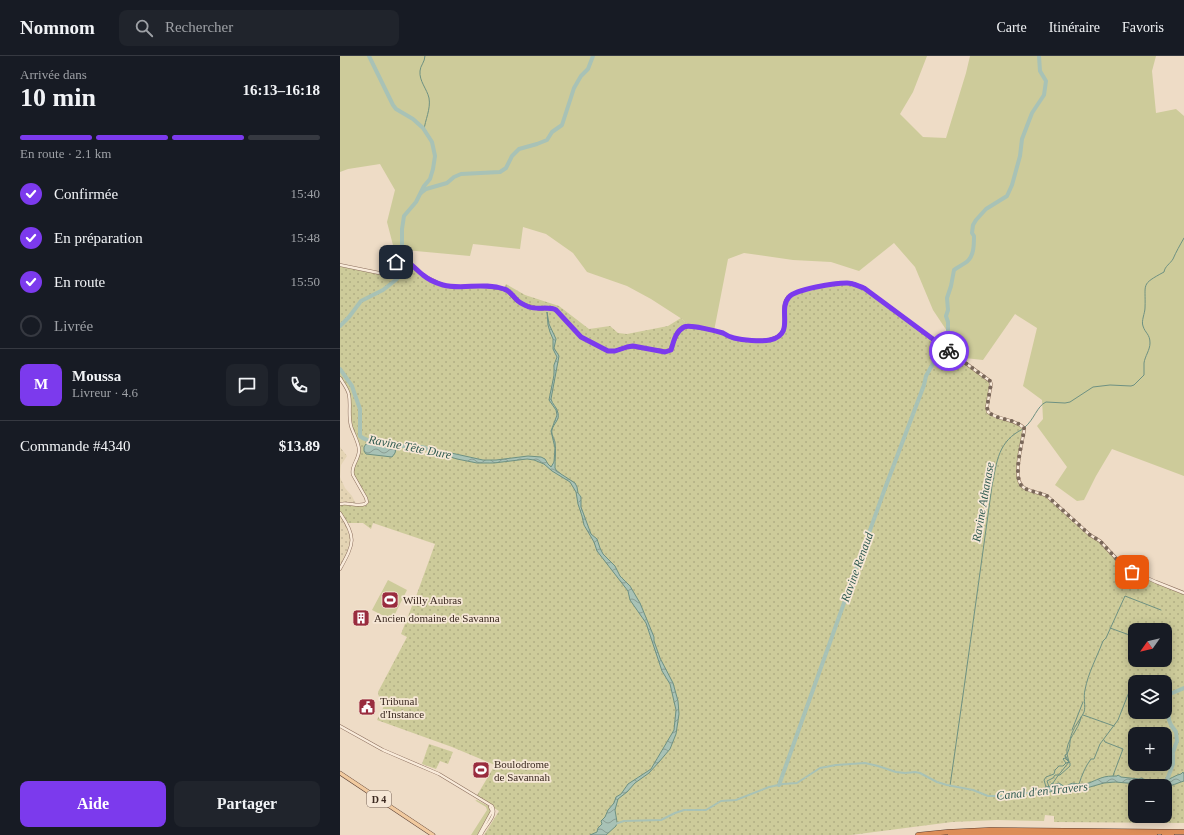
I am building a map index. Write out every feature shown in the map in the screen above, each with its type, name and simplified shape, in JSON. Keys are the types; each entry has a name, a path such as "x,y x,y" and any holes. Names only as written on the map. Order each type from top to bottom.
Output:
{"highway":[{"path":"918,835 990,830 1184,832"},
{"path":"950,835 994,833 1155,835"},
{"path":"1164,835 1172,835"}],"main road":[{"name":"D 4","path":"340,774 432,835"}],"street":[{"path":"340,265 384,274 389,271 396,262 402,259 406,260 424,276 443,285 485,286 504,289 511,293 519,302 525,305 540,309 552,308 556,310 581,337 608,351 615,351 633,346 665,352 669,351 671,350 676,334 689,326 722,333 734,338 764,341 771,340 778,337 782,332 785,325 784,305 789,297 794,293 830,284 856,284 864,288 990,381 991,384 987,407 988,412 996,417 1019,424 1024,428 1017,470 1018,479 1021,485 1026,489 1042,493 1047,496 1085,531 1100,541 1125,568 1184,593"},
{"path":"340,378 349,394 349,414 351,426 359,448 352,472 367,502 366,504 360,505 340,504"},
{"path":"340,513 351,530 352,540 350,550 340,569"},
{"path":"340,726 383,750 439,774 492,806 494,812 480,835"}],"shaded area":[{"path":"340,56 927,56 913,92 900,114 923,137 946,138 970,56 1156,56 1152,71 1156,113 1176,109 1184,116 1184,476 1112,449 1084,500 1077,501 1055,485 1067,467 1037,426 1043,419 1042,400 1023,386 1037,328 1015,314 983,360 965,358 933,310 915,267 894,243 859,271 831,262 793,260 744,253 728,259 714,331 689,326 682,319 651,299 627,286 587,272 573,253 546,234 523,227 520,249 473,244 470,256 394,249 387,222 395,190 380,164 348,169 340,172"},
{"path":"399,260 406,260 424,276 434,282 452,287 485,286 504,289 506,284 525,295 559,306 589,329 610,326 618,333 627,334 668,326 681,318 689,326 722,333 734,338 764,341 778,337 785,325 785,305 789,297 794,293 824,285 848,283 864,288 991,382 987,411 992,416 1015,422 1024,428 1018,479 1023,487 1047,496 1075,523 1100,541 1125,568 1184,593 1184,823 1172,823 1172,779 1128,779 1128,823 1054,822 1054,816 1045,815 1044,821 997,820 952,822 851,835 484,835 499,811 476,797 495,765 452,747 377,720 385,704 380,702 378,692 407,637 401,634 412,606 411,601 414,602 435,544 373,523 371,529 363,523 347,523 340,513 340,504 360,505 367,502 352,472 359,455 359,448 351,426 349,394 340,378 340,265 376,273 386,273"},
{"path":"340,447 347,456 341,465 340,477"},
{"path":"340,477 345,488 352,496 357,506 340,504"},
{"path":"340,513 349,527 351,545 340,569"},
{"name":"Willy Aubras","path":"388,580 407,590 392,620 372,610"},
{"path":"429,744 453,752 448,764 440,761 436,769 422,764"},
{"path":"477,800 490,807 491,811 477,835 471,835 487,810 486,807 475,801"}],"water":[{"path":"547,312 549,324 556,339 554,348 559,356 551,399 557,409 558,415 552,432 555,448 551,431 557,415 556,410 549,400 554,375 554,365 557,357 553,349 553,339 550,332"},
{"path":"366,444 394,447 396,449 392,457 366,454 364,447"},
{"path":"424,447 483,460 528,456 541,457 545,459 551,467 554,462 555,448 555,468 575,483 581,497 581,507 591,534 597,539 603,554 615,566 620,576 630,586 640,603 654,637 660,658 673,683 678,701 679,714 676,734 670,749 649,773 635,783 618,799 615,810 617,822 616,826 606,835 590,835 597,832 598,828 602,824 601,821 614,803 616,797 621,794 628,784 651,769 674,730 676,710 670,684 662,671 646,623 630,600 628,591 597,551 594,542 584,525 576,492 570,482 552,471 544,464 534,460 527,459 494,463 477,463 457,459 428,450"},
{"path":"1183,772 1184,781 1172,785 1172,779 1168,779"},
{"path":"1118,775 1121,777 1139,779 1128,779 1128,783 1104,783 1083,789 1055,790 1050,792 1042,790 1051,786 1053,783 1053,785 1059,783 1065,787 1072,783 1090,783 1103,777"}],"waterway":[{"name":"Ravine Tête Dure","path":"369,56 393,105 396,109 413,119 423,128 432,142 435,156 430,179 424,186 416,202 404,216 402,229 402,255"},
{"path":"424,130 429,110 429,98 422,82 420,69 425,56"},
{"path":"421,193 426,189 447,183 454,177 461,174 500,172 506,168 512,156 519,149 547,140 552,132 562,125 574,88 581,76 588,69 593,56"},
{"name":"Ravine Renaud","path":"944,342 948,331 946,316 948,310 947,298 954,270 968,261 972,255 974,247 974,236 972,233 973,225 976,220 986,209 1007,196 1012,185 1020,156 1022,139 1032,113 1044,95 1046,81 1040,71 1039,56"},
{"name":"Ravine Athanase","path":"1025,427 1040,407 1046,402 1070,402 1093,387 1110,385 1131,386 1144,375 1144,363 1150,343 1143,324 1145,289 1151,280 1164,272 1184,238"},
{"name":"Ravine Tête Dure","path":"340,326 361,301 383,290 397,279 400,274 401,261"},
{"name":"Ravine Renaud","path":"779,785 926,376 940,351"},
{"name":"Ravine Tête Dure","path":"340,369 352,386 360,409 360,436 380,443 428,449"},
{"name":"Ravine Athanase","path":"950,786 995,468 1000,453 1008,439 1023,429"},
{"path":"1053,783 1069,762 1067,754 1071,736 1084,712 1084,693 1088,677 1103,641 1106,638 1125,596 1161,610"},
{"path":"1110,628 1128,634"},
{"path":"1167,779 1173,764 1173,752 1177,741 1176,732 1169,720 1167,699 1170,694 1184,688"},
{"path":"1079,784 1087,765 1091,759 1094,759 1100,744 1118,720 1128,695"},
{"path":"1072,730 1083,702"},
{"path":"1083,715 1114,726"},
{"path":"1046,787 1044,780 1046,777 1054,774 1055,770 1059,766 1063,766 1069,762 1065,755 1067,754 1068,744 1078,727 1081,717"},
{"path":"1104,740 1105,742 1123,749 1113,776"},
{"path":"1049,787 1047,781 1055,775 1060,775 1070,766 1070,763 1065,756"},
{"path":"1066,759 1063,759 1066,763"},
{"name":"Canal d'en Travers","path":"615,824 624,821 661,820 684,810 706,810 721,801 736,800 769,787 797,783 820,768 836,765 865,763 896,772 920,773 937,782 973,790 988,796 1004,796 1049,790"}],"way so far":[{"path":"949,351 990,381 991,384 987,411 992,416 1015,422 1024,428 1017,470 1018,479 1021,485 1026,489 1042,493 1047,496 1075,523 1100,541 1125,568 1132,572"}],"place":[{"name":"Willy Aubras","path":"390,600"},
{"name":"Ancien domaine de Savanna","path":"361,618"},
{"name":"Tribunal d'Instance","path":"367,707"},
{"name":"Boulodrome de Savannah","path":"481,770"}],"route":[{"path":"396,262 401,259 406,260 424,276 443,285 485,286 504,289 511,293 516,300 525,305 540,309 552,308 556,310 584,340 608,351 615,351 633,346 665,352 669,351 671,350 676,334 686,326 722,333 734,338 764,341 771,340 778,337 782,332 785,325 784,305 789,297 794,293 824,285 848,283 856,284 864,288 949,351"}]}
